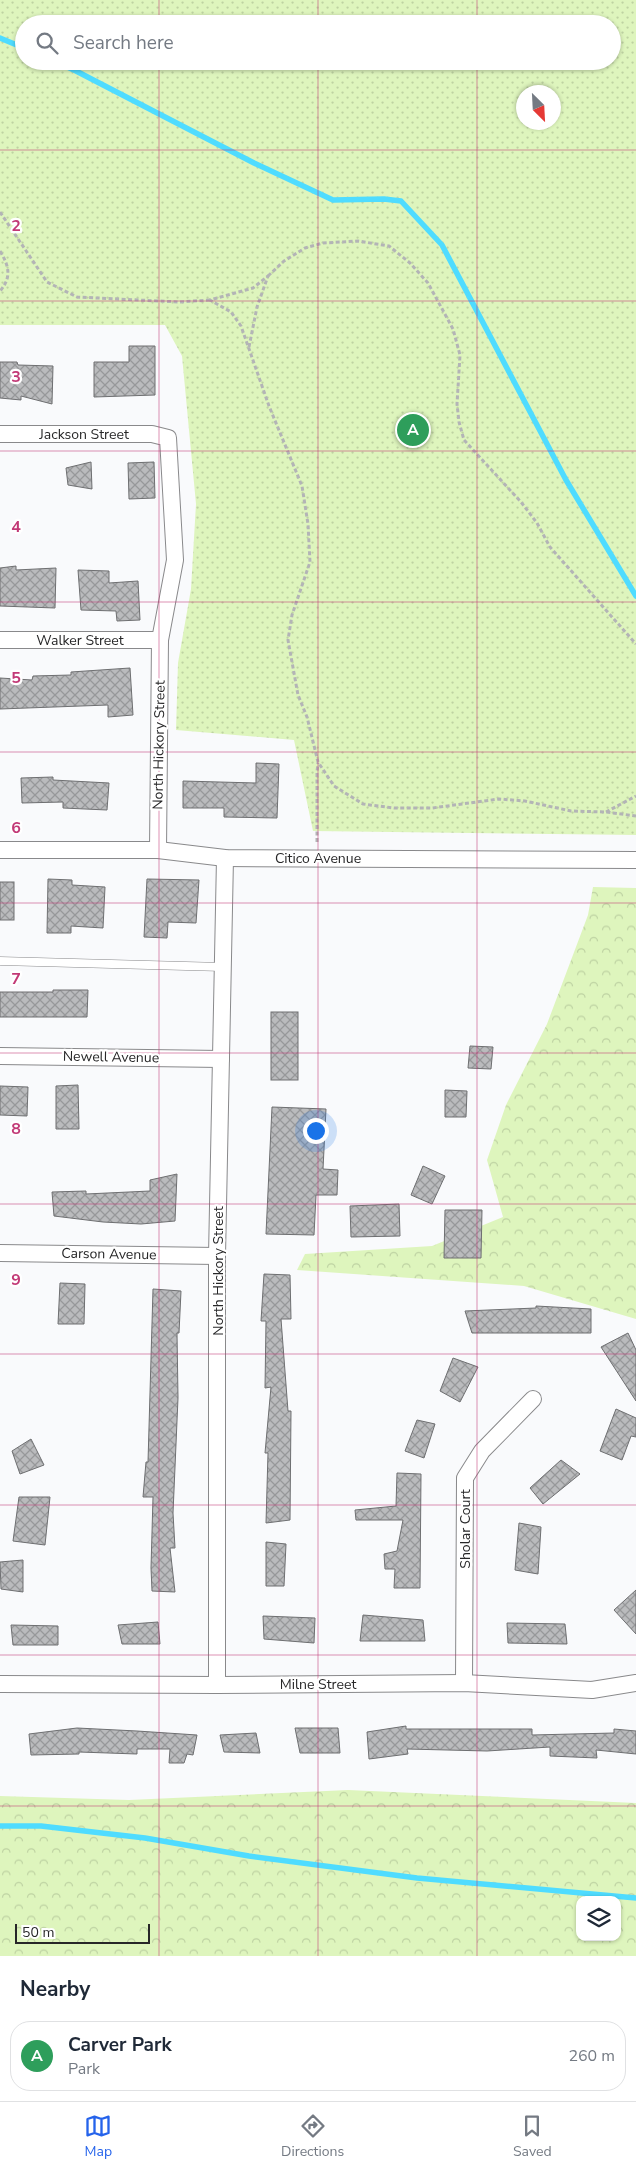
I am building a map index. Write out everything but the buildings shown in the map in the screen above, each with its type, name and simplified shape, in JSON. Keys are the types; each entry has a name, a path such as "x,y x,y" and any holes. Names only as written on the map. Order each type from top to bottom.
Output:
{"street":[{"name":"Jackson Street","path":"0,434 152,434 168,438 175,560"},
{"name":"North Hickory Street","path":"158,850 160,640 175,560"},
{"name":"Walker Street","path":"0,640 160,640"},
{"name":"Citico Avenue","path":"0,850 158,850 225,858 636,860"},
{"name":"North Hickory Street","path":"217,1685 217,1256 225,858"},
{"name":"Newell Avenue","path":"0,1056 221,1059"},
{"name":"Carson Avenue","path":"0,1253 217,1256"},
{"name":"Sholar Court","path":"464,1683 465,1478 482,1451 533,1399"},
{"name":"Milne Street","path":"0,1684 464,1683 592,1690 636,1683"}],"lane":[{"path":"0,961 223,967"}],"path":[{"path":"0,212 47,282 77,297 179,302 210,300 253,288 284,261 305,248 324,243 358,241 388,246 410,263 428,283 452,329 460,355 457,404 464,440 521,502 537,523 550,547 636,644"},
{"path":"0,251 9,265 7,283 0,290"},
{"path":"249,347 257,306 268,276"},
{"path":"210,300 231,312 241,326 269,406 302,486 308,524 310,562 292,615 288,640 298,695 307,717 318,762 318,858"},
{"path":"318,762 334,786 362,804 394,808 432,808 499,799 525,801 572,811 606,812 636,816"},
{"path":"606,812 636,796"}],"green space":[{"path":"0,0 636,0 636,835 313,831 294,740 176,730 178,663 191,589 196,504 182,356 165,325 0,325"},
{"path":"593,887 636,888 636,1319 524,1286 297,1270 305,1254 432,1246 503,1217 487,1160 506,1105 547,1024 588,915"},
{"path":"348,1790 636,1803 636,1956 0,1956 0,1796 129,1800"}],"waterway":[{"path":"0,38 15,44"},
{"path":"74,70 254,163 333,200 384,199 401,201 442,245 566,480 636,596"},
{"path":"0,1826 41,1826 145,1838 249,1856 417,1878 636,1898"}],"place":[{"name":"Carver Park","path":"413,430"}]}
